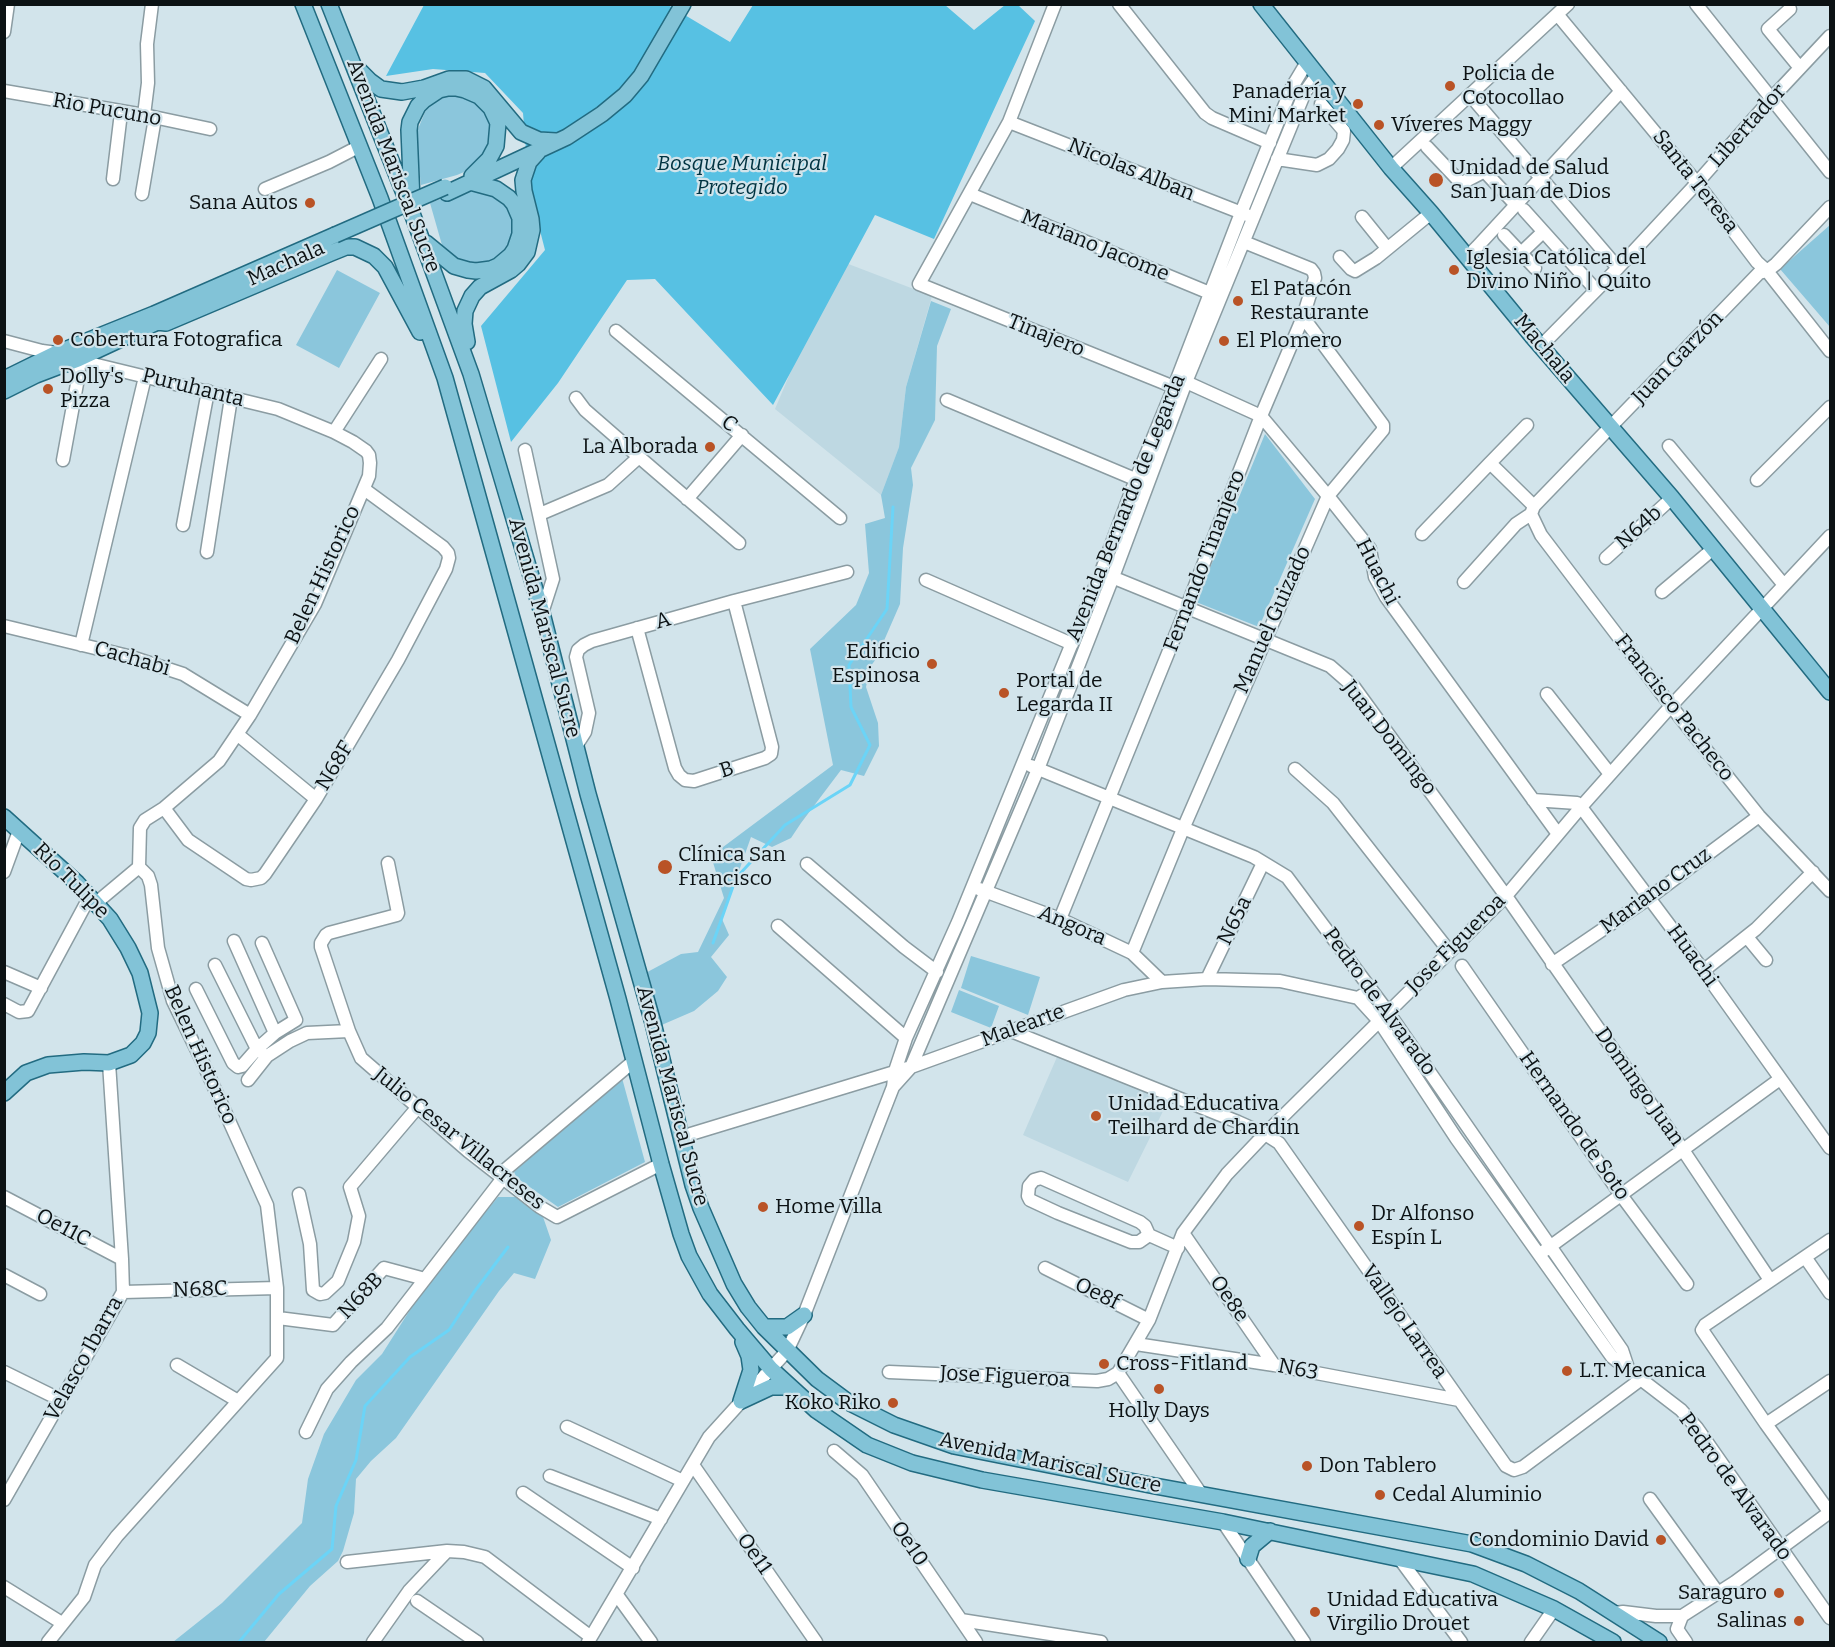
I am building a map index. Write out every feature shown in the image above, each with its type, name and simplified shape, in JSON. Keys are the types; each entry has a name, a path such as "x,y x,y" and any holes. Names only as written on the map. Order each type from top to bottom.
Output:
{"main road":[{"name":"Avenida Mariscal Sucre","path":"303,4 380,198 445,378 635,1060 661,1164 689,1256 710,1294 737,1329 771,1368 816,1410 867,1445 912,1463 1024,1489 1223,1522 1473,1574 1554,1609 1605,1640"},
{"name":"Avenida Mariscal Sucre","path":"329,4 422,239 471,374 543,613 588,794 653,1023 699,1200 728,1270 748,1307 764,1327 817,1379 848,1401 894,1425 954,1446 1155,1486 1472,1544 1526,1564 1579,1591 1659,1642"},
{"name":"Machala","path":"471,179 540,150 602,114 633,86 683,4"},
{"name":"Machala","path":"1261,4 1391,168 1672,498 1830,692"},
{"path":"354,64 381,89 393,91 417,90 449,79 472,81 484,88 521,132 539,140 562,139"},
{"path":"413,216 409,140 410,122 418,106 439,90 448,88 465,90 479,96 495,116 498,123 498,134 489,159 471,179 496,189 514,204 520,218 520,234 515,249 505,261 491,269 476,271 454,266 422,239"},
{"name":"Machala","path":"4,379 57,353 155,318 562,139"},
{"path":"471,374 464,324 465,311 472,296 480,287 511,270 527,252 532,230 523,180 529,162 540,150"},
{"path":"207,290 237,271 372,212 378,206 380,198"},
{"name":"Machala","path":"4,391 36,375 78,359 207,290 336,238"},
{"path":"155,318 162,324 172,321 331,253 346,247 355,247 374,256 385,267 445,378"},
{"name":"Rio Tulipe","path":"4,817 77,883 110,919 128,948 140,974 150,1013 148,1033 144,1043 131,1056 109,1063 84,1062 48,1065 26,1072 4,1094"},
{"path":"764,1327 787,1327 804,1315"},
{"path":"737,1329 751,1363 750,1375 741,1401"},
{"path":"741,1401 771,1387 785,1387 797,1393"},
{"path":"1106,1501 1111,1477"},
{"path":"1152,1509 1155,1486"},
{"path":"1248,1559 1252,1546 1270,1531"}],"street":[{"path":"4,32 8,4"},
{"path":"142,195 149,117 147,44 152,4"},
{"path":"970,194 1009,122 1055,4"},
{"path":"1119,4 1205,113 1270,143"},
{"path":"1391,168 1568,4"},
{"path":"1700,6 1830,172"},
{"path":"1790,9 1768,29 1800,68"},
{"name":"Santa Teresa","path":"1557,14 1697,183 1757,262 1767,271 1830,351"},
{"name":"Libertador","path":"1541,346 1618,268 1830,36"},
{"name":"Avenida Bernardo de Legarda","path":"893,1087 911,1067 1038,769 1141,481 1216,295 1241,213 1292,87 1306,62"},
{"name":"Avenida Bernardo de Legarda","path":"1216,295 1244,242 1305,92 1317,75"},
{"name":"Rio Pucuno","path":"4,91 210,129"},
{"path":"1467,256 1520,208 1542,177 1621,91"},
{"path":"1470,95 1618,268"},
{"path":"1277,159 1317,165 1329,159 1338,149 1343,140 1344,131 1321,104"},
{"path":"113,179 123,112"},
{"name":"Nicolas Alban","path":"1009,122 1253,218"},
{"path":"265,189 360,146"},
{"path":"1427,147 1462,183 1483,172 1486,173 1596,290"},
{"name":"Tinajero","path":"970,194 919,284 1180,384"},
{"name":"Mariano Jacome","path":"970,194 1216,295"},
{"name":"Juan Garzón","path":"1464,582 1516,524 1533,510 1759,273 1767,271 1776,264 1830,207"},
{"path":"1340,257 1355,271 1376,258 1431,213"},
{"path":"1362,217 1387,248"},
{"path":"1521,253 1543,232"},
{"path":"1504,235 1535,268"},
{"name":"Fernando Tinanjero","path":"1060,920 1186,609 1261,416 1303,317 1315,278 1311,269 1244,242"},
{"name":"Manuel Guizado","path":"1131,953 1328,496 1380,434 1383,425 1303,317"},
{"name":"C","path":"616,331 840,518"},
{"name":"Puruhanta","path":"4,341 278,409 334,432 362,447 370,458"},
{"path":"63,460 79,373 78,359"},
{"path":"334,432 381,359"},
{"path":"81,645 145,376"},
{"name":"Huachi","path":"1180,384 1261,416 1370,549 1375,577 1386,597 1558,834"},
{"path":"183,525 208,391"},
{"path":"207,552 231,398"},
{"path":"576,398 585,410 739,543"},
{"path":"947,400 1141,481"},
{"path":"1757,480 1830,407"},
{"path":"1422,534 1527,425"},
{"path":"687,499 742,435"},
{"path":"1669,446 1784,585"},
{"path":"525,450 553,579 543,613"},
{"path":"540,514 608,485 639,457"},
{"name":"Belen Historico","path":"48,1642 84,1598 95,1565 117,1536 277,1358 277,1288 267,1205 173,1001 158,948 151,885 148,876 139,867 141,828 144,820 164,808 219,761 250,715 315,604 369,476 370,458"},
{"name":"Francisco Pacheco","path":"1490,463 1533,510 1541,535 1671,706 1759,816 1830,891"},
{"name":"N68F","path":"164,808 188,840 246,879 256,880 265,874 316,799 398,660 446,569 449,558 443,547 364,489"},
{"name":"N64b","path":"1606,558 1672,498"},
{"name":"Jose Figueroa","path":"890,1372 1097,1382 1118,1373 1149,1320 1184,1233 1227,1174 1506,896 1671,706 1830,537"},
{"path":"1662,592 1713,549"},
{"name":"A","path":"576,746 585,732 589,713 576,657 578,650 592,641 847,572"},
{"name":"Avenida Bernardo de Legarda","path":"590,1640 709,1437 787,1351 804,1315 893,1087 895,1071 906,1038 937,972 1072,644 1107,575"},
{"name":"Juan Domingo","path":"1107,575 1330,666 1354,687 1506,896"},
{"path":"926,580 1072,644"},
{"name":"B","path":"637,628 675,768 685,780 694,781 771,754 772,747 734,601"},
{"name":"Cachabi","path":"4,626 128,656 183,674 250,715"},
{"path":"1547,694 1610,774"},
{"path":"237,734 316,799"},
{"name":"Pedro de Alvarado","path":"1023,763 1254,857 1287,877 1371,989 1383,1017 1456,1138 1612,1357 1681,1410 1697,1428 1830,1618"},
{"path":"1295,769 1333,803 1449,951"},
{"path":"1533,800 1577,803 1581,807"},
{"name":"Huachi","path":"1581,807 1703,971 1830,1148"},
{"name":"Mariano Cruz","path":"1552,964 1649,898 1759,816"},
{"path":"4,872 19,831"},
{"name":"Julio Cesar Villacreses","path":"388,863 398,913 329,933 321,943 349,1031 361,1058 417,1108 501,1177 557,1217 661,1164"},
{"name":"N65a","path":"1207,979 1263,863"},
{"path":"807,864 904,947 937,972"},
{"path":"4,1004 19,1012 28,1011 93,899 139,867"},
{"path":"1703,971 1747,937 1813,872"},
{"name":"Angora","path":"973,886 1060,920 1131,953 1162,982"},
{"name":"Domingo Juan","path":"1506,896 1683,1150 1770,1280"},
{"path":"778,926 906,1038"},
{"path":"1747,937 1766,960"},
{"path":"234,941 275,1033"},
{"path":"248,1080 262,1052 275,1033 296,1020 262,943"},
{"path":"215,965 262,1052"},
{"name":"Hernando de Soto","path":"1462,966 1621,1195 1688,1284"},
{"path":"4,972 41,988"},
{"name":"Malearte","path":"681,1137 911,1067 1124,990 1162,982 1207,979 1280,981 1358,998"},
{"path":"196,989 235,1065 242,1066 262,1052 307,1033 349,1031"},
{"path":"1358,998 1371,989"},
{"name":"Pedro de Alvarado","path":"1358,998 1383,1017 1622,1350 1628,1368"},
{"name":"Vallejo Larrea","path":"1011,1031 1265,1134 1279,1143 1506,1466 1514,1470 1523,1467 1640,1380"},
{"path":"306,1432 327,1389 351,1362 387,1328 501,1177 635,1060"},
{"name":"Velasco Ibarra","path":"4,1500 123,1292 109,1063"},
{"path":"1538,1256 1780,1079"},
{"path":"299,1194 310,1244 313,1290 320,1294 325,1293 338,1281 354,1242 359,1216 350,1187 417,1108"},
{"path":"1149,1235 1139,1242 1131,1242 1030,1200 1028,1190 1034,1180 1041,1178 1140,1222 1145,1226 1149,1235 1178,1248"},
{"name":"Oe11C","path":"4,1197 122,1259"},
{"name":"Oe8e","path":"1184,1233 1274,1365"},
{"path":"1614,1613 1682,1616 1735,1582 1830,1512 1766,1424 1703,1333 1702,1328 1830,1240"},
{"path":"1805,1257 1830,1293"},
{"name":"N68B","path":"278,1318 333,1325 384,1268 425,1279"},
{"name":"Oe8f","path":"1045,1268 1149,1320"},
{"path":"4,1275 40,1294"},
{"name":"N68C","path":"123,1292 277,1288"},
{"name":"N63","path":"1136,1344 1274,1365 1459,1400"},
{"path":"177,1365 238,1401"},
{"path":"4,1372 61,1400"},
{"path":"1118,1373 1201,1494"},
{"path":"1766,1424 1830,1381"},
{"path":"567,1427 683,1481"},
{"name":"Oe10","path":"834,1451 861,1475 976,1642"},
{"name":"Oe11","path":"693,1465 816,1642"},
{"path":"550,1476 661,1519"},
{"path":"523,1493 633,1568"},
{"path":"1650,1499 1718,1593"},
{"path":"1223,1522 1304,1642"},
{"path":"373,1642 409,1591 447,1551"},
{"path":"347,1562 447,1551 465,1552 485,1557 590,1640"},
{"path":"1399,1558 1461,1642"},
{"path":"4,1587 62,1623"},
{"path":"617,1595 651,1642"},
{"path":"417,1601 477,1642"},
{"path":"1531,1642 1554,1609"},
{"path":"1682,1616 1677,1629 1686,1642"},
{"path":"961,1620 1101,1642"}],"shaded area":[{"path":"462,95 484,106 492,123 493,135 478,166 457,175 421,185 416,144 418,129 425,112 430,105 445,96"},
{"path":"477,188 495,193 512,213 514,234 501,255 489,262 462,266 444,252 430,203"},
{"path":"1830,225 1830,327 1780,269"},
{"path":"838,260 932,296 906,387 899,447 881,495 775,409"},
{"path":"337,270 380,293 339,368 296,345"},
{"path":"931,301 951,309 937,346 935,420 911,468 913,485 903,548 900,604 876,659 870,667 866,687 878,723 879,746 864,776 841,770 791,838 772,847 751,837 722,919 729,935 711,957 727,977 718,991 694,1011 657,1027 640,976 681,954 698,952 724,898 711,856 833,765 810,649 856,605 869,573 865,524 885,518 881,495 899,447 906,387"},
{"path":"1265,434 1315,499 1259,627 1196,602"},
{"path":"971,956 1040,977 1028,1015 961,988"},
{"path":"959,990 999,1006 991,1028 951,1012"},
{"name":"Unidad Educativa Teilhard de Chardin","path":"1057,1057 1170,1097 1128,1182 1023,1135"},
{"path":"622,1078 645,1162 558,1207 517,1178 514,1172"},
{"path":"498,1197 522,1197 542,1214 551,1240 535,1279 514,1273 396,1438 371,1461 356,1479 354,1513 338,1561 310,1586 264,1642 173,1642 222,1603 302,1523 308,1479 324,1434 356,1380 382,1354 429,1280"}],"green space":[{"name":"Bosque Municipal Protegido","path":"424,5 668,5 730,42 753,5 945,5 974,30 1005,5 1018,5 1035,21 934,239 875,215 773,405 655,279 627,280 558,383 511,442 481,326 545,250 529,188 523,113 485,73 433,69 386,76"}],"waterway":[{"path":"713,943 736,878 785,825 850,785 870,745 851,707 849,665 887,609 893,507"},
{"path":"239,1642 279,1594 332,1549 336,1506 356,1460 365,1406 410,1357 449,1330 508,1247"}],"place":[{"name":"Policia de Cotocollao","path":"1450,86"},
{"name":"Panadería y Mini Market","path":"1358,104"},
{"name":"Víveres Maggy","path":"1379,125"},
{"name":"Unidad de Salud San Juan de Dios","path":"1436,180"},
{"name":"Sana Autos","path":"310,203"},
{"name":"Iglesia Católica del Divino Niño | Quito","path":"1454,270"},
{"name":"El Patacón Restaurante","path":"1238,301"},
{"name":"Cobertura Fotografica","path":"58,340"},
{"name":"El Plomero","path":"1224,341"},
{"name":"Dolly's Pizza","path":"48,389"},
{"name":"La Alborada","path":"710,447"},
{"name":"Edificio Espinosa","path":"932,664"},
{"name":"Portal de Legarda II","path":"1004,693"},
{"name":"Clínica San Francisco","path":"665,867"},
{"name":"Unidad Educativa Teilhard de Chardin","path":"1096,1116"},
{"name":"Home Villa","path":"763,1207"},
{"name":"Dr Alfonso Espín L","path":"1359,1226"},
{"name":"Cross-Fitland","path":"1104,1364"},
{"name":"L.T. Mecanica","path":"1567,1371"},
{"name":"Holly Days","path":"1159,1389"},
{"name":"Koko Riko","path":"893,1403"},
{"name":"Don Tablero","path":"1307,1466"},
{"name":"Cedal Aluminio","path":"1380,1495"},
{"name":"Condominio David","path":"1661,1540"},
{"name":"Saraguro","path":"1779,1593"},
{"name":"Unidad Educativa Virgilio Drouet","path":"1315,1612"},
{"name":"Salinas","path":"1799,1621"}]}
